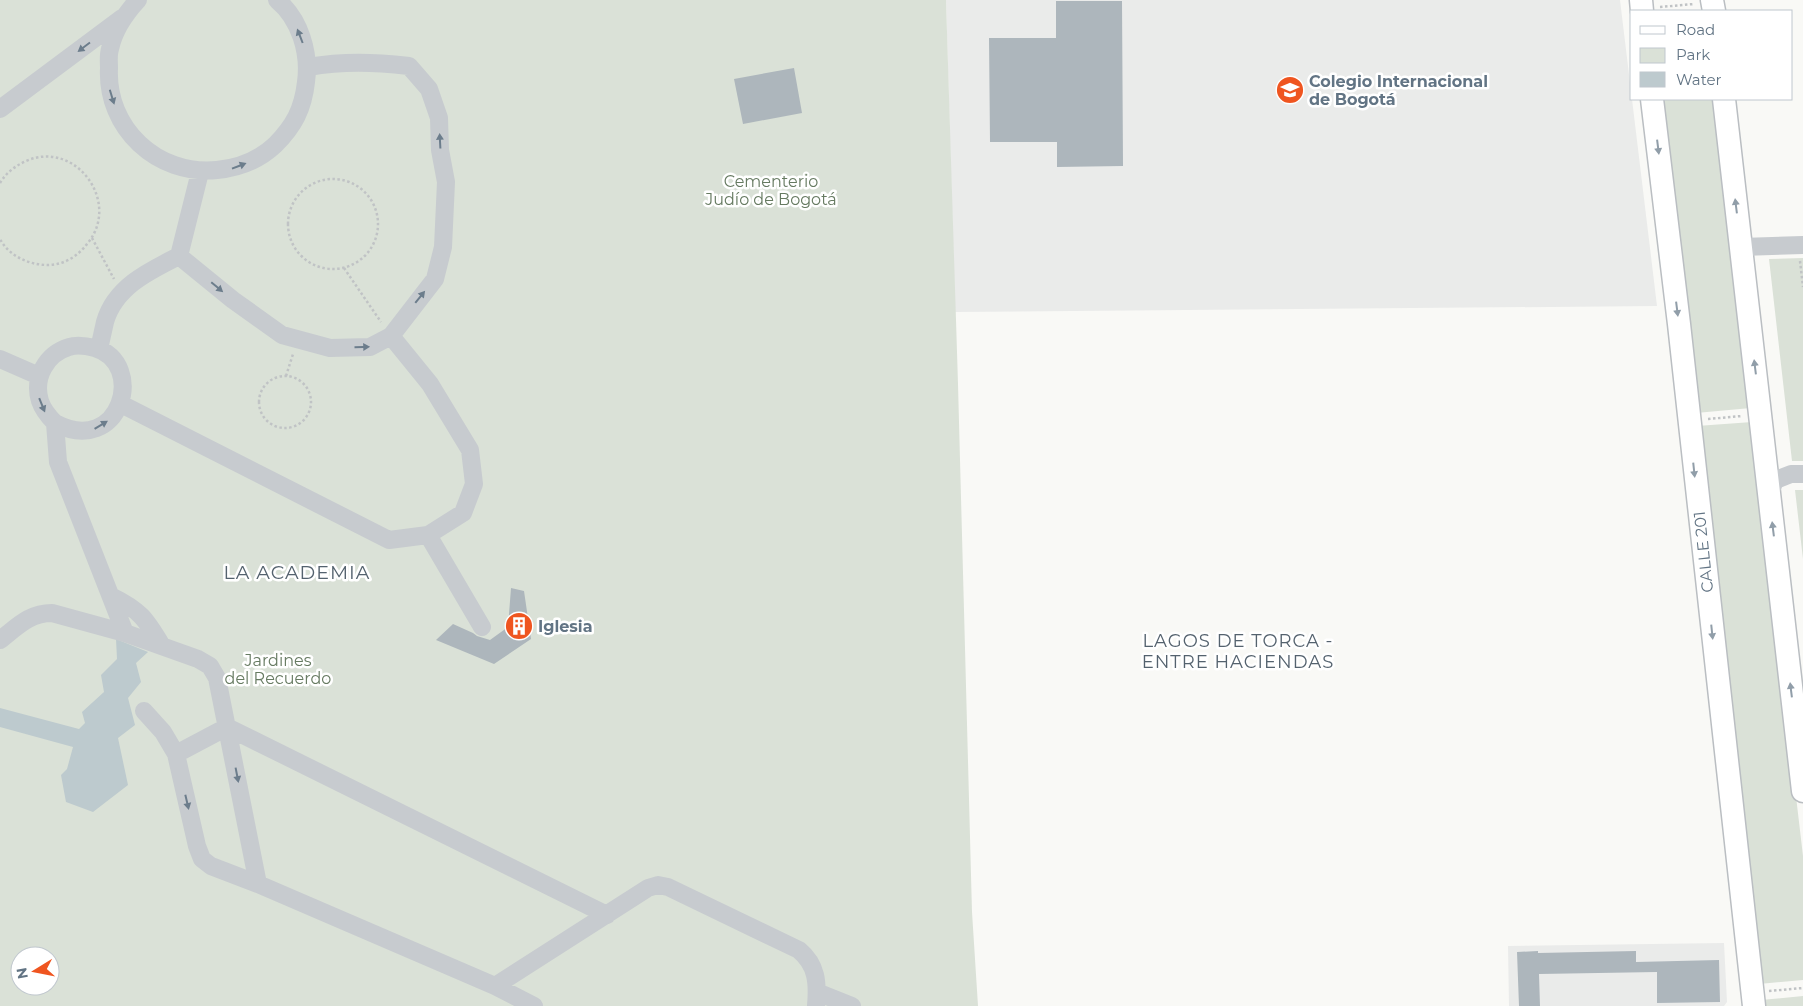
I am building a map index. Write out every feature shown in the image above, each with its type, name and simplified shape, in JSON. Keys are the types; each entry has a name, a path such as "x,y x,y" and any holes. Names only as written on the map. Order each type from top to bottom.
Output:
{"main road":[{"name":"CALLE 201","path":"1652,100 1761,998"},
{"path":"1724,100 1803,791"}],"street":[{"path":"2,105 123,17 138,0"},
{"path":"123,17 110,49 108,84 118,117 138,144 167,164 200,172 234,169 264,155 289,131 304,100 308,67 301,35 284,6 277,0"},
{"path":"179,256 240,305 282,335 330,348 370,347 391,336 435,279 443,247 446,182 440,150 439,118 429,89 409,66 338,62 308,67"},
{"path":"99,349 106,321 121,292 149,271 179,256 200,172"},
{"path":"1741,247 1802,252"},
{"path":"121,404 389,540 428,536 463,513 474,484 470,450 430,384 391,336"},
{"path":"85,345 99,349 114,361 122,378 121,404 114,415 104,424 93,430 67,429 55,423 46,414 40,402 39,376 46,363 56,352 70,346 85,345"},
{"path":"0,359 39,376"},
{"path":"55,423 58,462 125,633"},
{"path":"1769,492 1776,480 1791,474 1803,474"},
{"path":"428,536 482,627"},
{"path":"111,596 126,603 147,620 162,646"},
{"path":"0,640 31,616 41,613 52,613 125,633 198,659 210,666 217,678 258,884"},
{"path":"144,711 163,732 176,754 197,846 202,859 211,866 258,884 495,986 534,1006"},
{"path":"176,754 227,727"},
{"path":"227,727 607,915"},
{"path":"495,986 648,888 658,885 668,887 799,950 808,958 814,968 816,999 852,1006"}],"path":[{"path":"1647,6 1707,5"},
{"path":"0,183 16,166 33,158 50,157 68,161 83,172 94,186 99,203 99,222 92,238 81,252 66,261 49,265 32,263 16,256 0,239"},
{"path":"330,178 345,180 358,186 369,197 376,210 378,225 376,239 363,257 344,268 329,269 314,265 302,257 293,245 288,230 289,215 294,202 303,190 316,182 330,178"},
{"path":"92,238 121,292"},
{"path":"1802,252 1803,286"},
{"path":"344,268 391,336"},
{"path":"286,376 298,339"},
{"path":"286,376 302,382 308,389 311,398 308,415 302,422 287,428 278,427 265,418 260,402 264,386 278,377 286,376"},
{"path":"1706,420 1742,416"},
{"path":"1761,998 1803,988"}],"shaded area":[{"name":"Colegio Internacional de Bogotá","path":"946,0 1620,0 1630,83 1630,100 1632,100 1657,306 955,312"},
{"path":"1724,943 1727,1002 1724,1006 1509,1006 1508,946"}],"green space":[{"name":"Jardines del Recuerdo","path":"0,0 946,0 972,912 978,1006 0,1006"},
{"path":"1659,100 1715,100 1751,408 1696,413"},
{"path":"1803,258 1803,461 1792,461 1769,259"},
{"path":"1752,422 1803,856 1803,980 1759,984 1697,426"},
{"path":"1795,490 1803,490 1803,559"},
{"path":"1803,996 1803,1006 1761,1006 1761,1000"}],"water":[{"path":"116,639 148,652 136,663 141,682 128,698 135,725 118,738 128,785 93,812 66,802 61,775 67,769 73,747 0,727 0,708 79,729 85,723 82,712 104,692 101,675 117,659"}],"building":[{"path":"1056,1 1122,1 1123,166 1057,167 1057,142 990,142 989,38 1056,38"},
{"path":"794,68 802,113 743,124 734,79"},
{"name":"Iglesia","path":"511,588 524,591 531,639 494,664 436,640 453,624 490,640 508,627"},
{"path":"1538,951 1538,953 1636,951 1636,962 1719,960 1720,1002 1657,1003 1657,972 1539,974 1540,1006 1519,1006 1517,952"}],"place":[{"name":"Colegio Internacional de Bogotá","path":"1290,90"},
{"name":"Iglesia","path":"519,626"}],"district":[{"name":"LA ACADEMIA","path":"297,572"},
{"name":"LAGOS DE TORCA - ENTRE HACIENDAS","path":"1238,651"}],"park label":[{"name":"Cementerio Judío de Bogotá","path":"771,190"}]}
